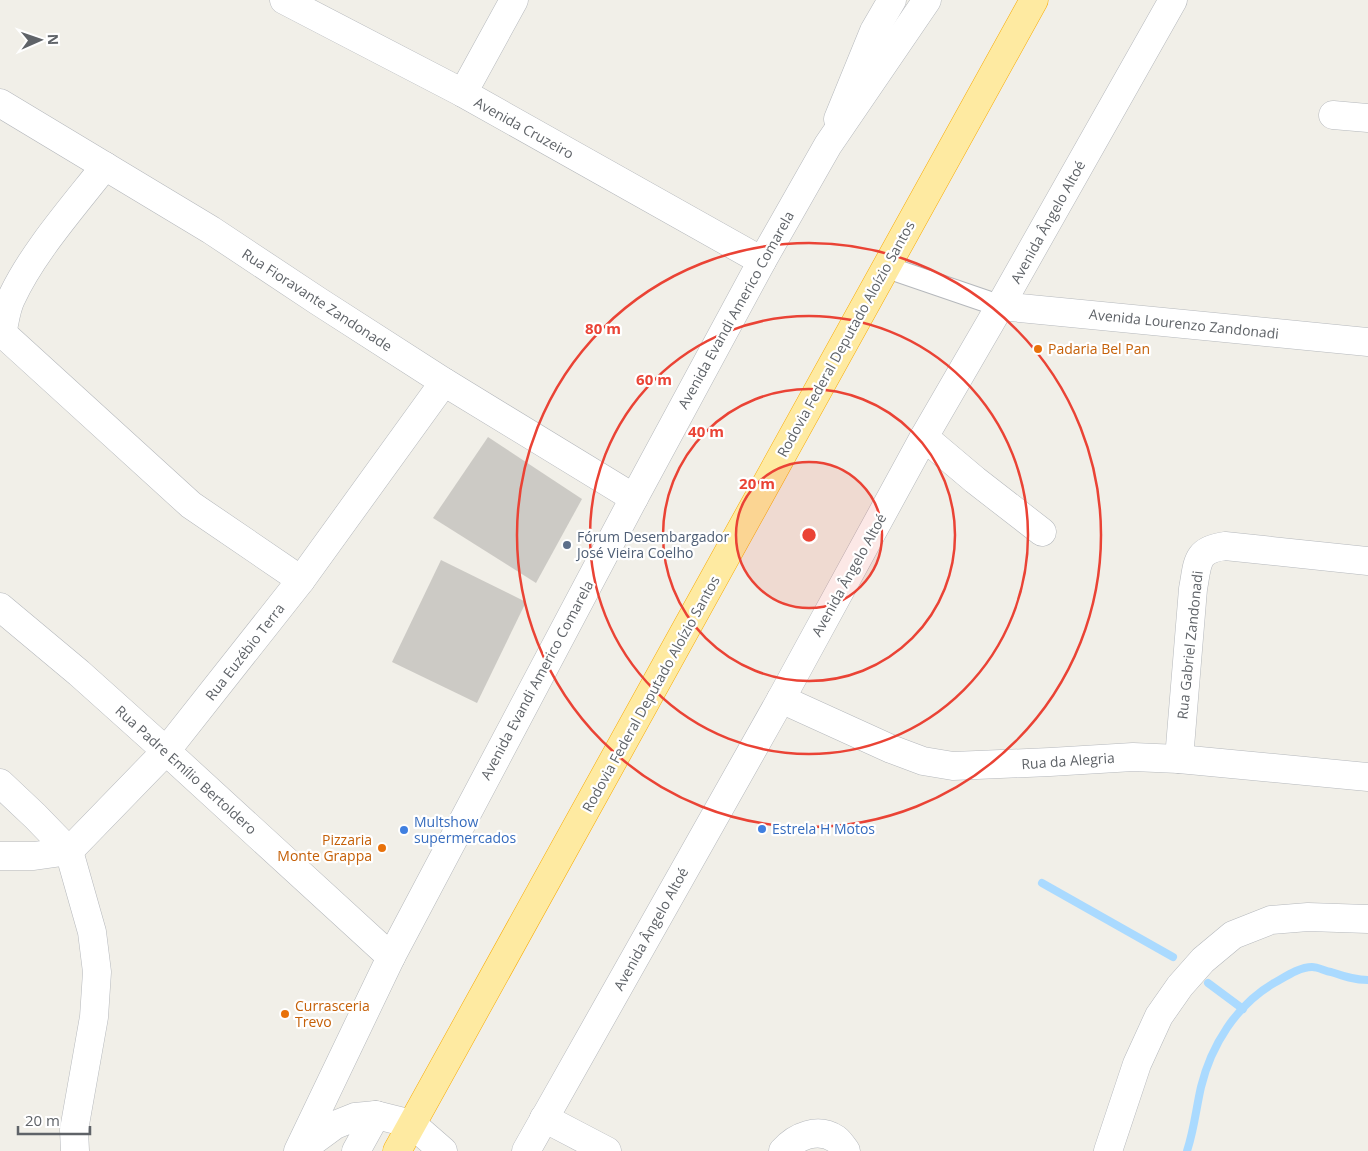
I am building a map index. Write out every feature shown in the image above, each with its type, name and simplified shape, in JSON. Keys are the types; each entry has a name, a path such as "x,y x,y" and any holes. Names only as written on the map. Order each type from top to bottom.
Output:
{"highway":[{"name":"Rodovia Federal Deputado Aloízio Santos","path":"397,1151 1034,0"}],"street":[{"name":"Avenida Cruzeiro","path":"284,0 463,93 762,261"},
{"path":"463,93 514,0"},
{"name":"Avenida Evandi Americo Comarela","path":"299,1151 391,958 634,498 762,261 828,145 874,31 892,0"},
{"path":"828,145 928,0"},
{"name":"Avenida Ângelo Altoé","path":"526,1151 781,699 924,437 1174,0"},
{"name":"Rua Fioravante Zandonade","path":"0,102 211,230 444,382 634,498"},
{"path":"1333,115 1368,118"},
{"path":"105,166 48,239 5,302 1,332 191,505 301,580"},
{"path":"886,267 1000,306"},
{"name":"Avenida Lourenzo Zandonadi","path":"1000,306 1368,342"},
{"name":"Rua Euzébio Terra","path":"69,851 166,751 301,580 444,382"},
{"path":"924,437 974,480 1042,532"},
{"name":"Rua Gabriel Zandonadi","path":"1180,759 1193,589 1198,564 1203,552 1225,546 1368,561"},
{"name":"Rua Padre Emílio Bertoldero","path":"0,607 79,673 166,751 391,958"},
{"name":"Rua da Alegria","path":"781,699 891,749 923,761 953,766 1132,757 1180,759 1368,777"},
{"path":"0,783 69,851 92,932 97,972 94,1017 74,1130 75,1151"},
{"path":"0,856 34,856 69,851"},
{"path":"1108,1151 1137,1064 1159,1016 1180,986 1204,960 1233,935 1271,920 1308,917 1368,919"},
{"path":"356,1151 376,1115"},
{"path":"299,1151 335,1124 354,1117 376,1115 412,1124 443,1151"},
{"path":"544,1118 607,1151"},
{"path":"783,1151 797,1139 809,1134 822,1133 837,1139 846,1151"}],"building":[{"path":"488,437 582,499 536,583 433,518"},
{"path":"441,560 526,602 477,703 392,662"}],"waterway":[{"path":"1042,883 1173,957"},
{"path":"1187,1151 1201,1087 1211,1057 1227,1028 1248,1003 1274,983 1307,967 1317,968 1349,978 1368,980"},
{"path":"1208,983 1243,1009"}],"place":[{"name":"Padaria Bel Pan","path":"1038,349"},
{"name":"Fórum Desembargador José Vieira Coelho","path":"567,545"},
{"name":"Estrela H Motos","path":"762,829"},
{"name":"Multshow supermercados","path":"404,830"},
{"name":"Pizzaria Monte Grappa","path":"382,848"},
{"name":"Currasceria Trevo","path":"285,1014"}]}
